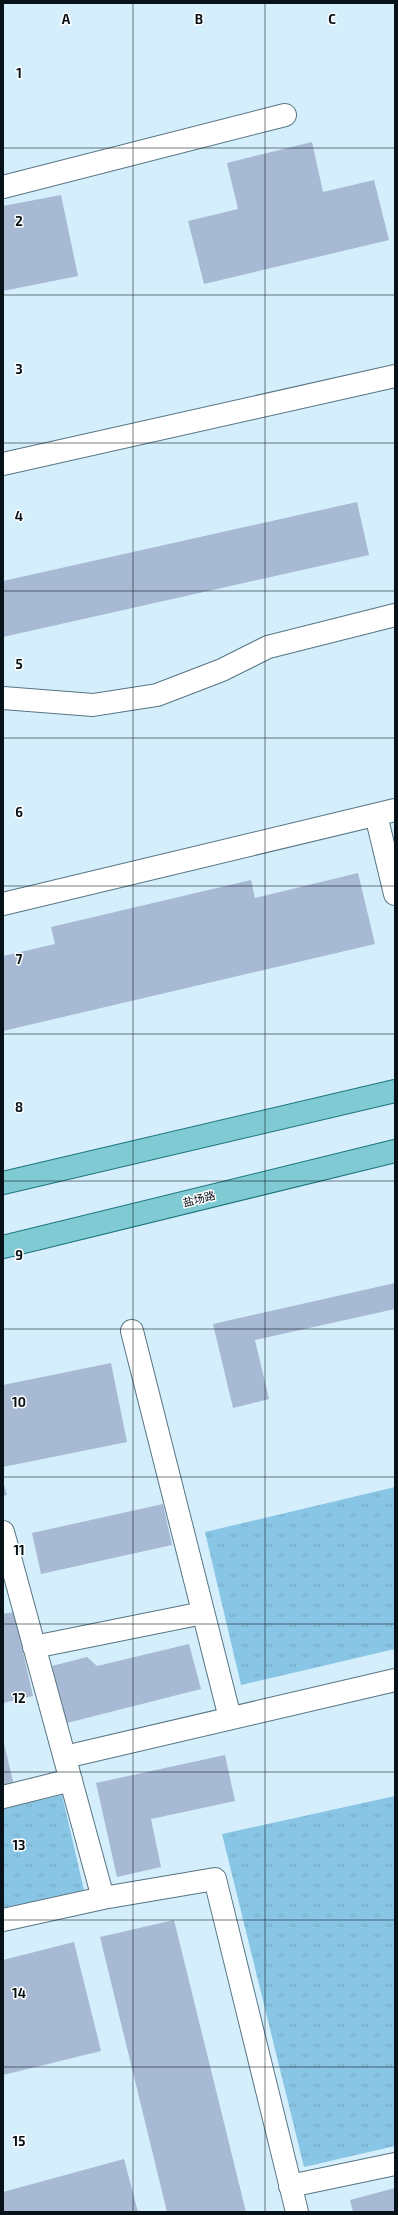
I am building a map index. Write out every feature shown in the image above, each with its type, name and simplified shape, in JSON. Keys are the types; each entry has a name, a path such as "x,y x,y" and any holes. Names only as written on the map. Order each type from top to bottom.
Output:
{"main road":[{"path":"3,1183 395,1091"},
{"name":"盐场路","path":"3,1247 395,1151"}],"street":[{"path":"3,187 285,115"},
{"path":"3,464 395,376"},
{"path":"3,698 93,705 157,696 222,670 268,647 395,615"},
{"path":"3,904 385,812 395,894"},
{"path":"132,1331 230,1718"},
{"path":"3,1532 103,1898"},
{"path":"34,1647 203,1613"},
{"path":"65,1757 395,1680"},
{"path":"3,1797 71,1780"},
{"path":"3,1920 103,1898 215,1880 297,2212"},
{"path":"290,2186 395,2164"}],"green space":[{"path":"395,1487 395,1649 241,1685 205,1532"},
{"path":"62,1795 84,1890 3,1908 3,1809"},
{"path":"395,1796 395,2146 304,2167 222,1834"}],"building":[{"path":"312,142 323,192 374,180 389,240 204,284 188,221 238,209 227,163"},
{"path":"61,195 78,276 3,291 3,206"},
{"path":"357,502 369,555 3,637 3,581"},
{"path":"358,873 375,944 3,1031 3,956 55,944 51,927 251,880 255,898"},
{"path":"395,1283 395,1309 255,1340 269,1399 233,1408 213,1324"},
{"path":"111,1363 127,1442 3,1467 3,1385"},
{"path":"3,1481 7,1495 3,1496"},
{"path":"163,1504 172,1545 41,1574 32,1533"},
{"path":"14,1612 33,1696 3,1703 3,1614"},
{"path":"189,1644 201,1689 67,1723 52,1666 87,1657 97,1666"},
{"path":"3,1739 15,1790 3,1794"},
{"path":"225,1755 235,1801 151,1819 161,1867 117,1877 96,1783"},
{"path":"174,1920 246,2212 167,2212 100,1937"},
{"path":"74,1942 101,2051 3,2075 3,1960"},
{"path":"124,2159 138,2212 3,2212 3,2192"},
{"path":"395,2188 395,2212 353,2212 350,2200"}]}
